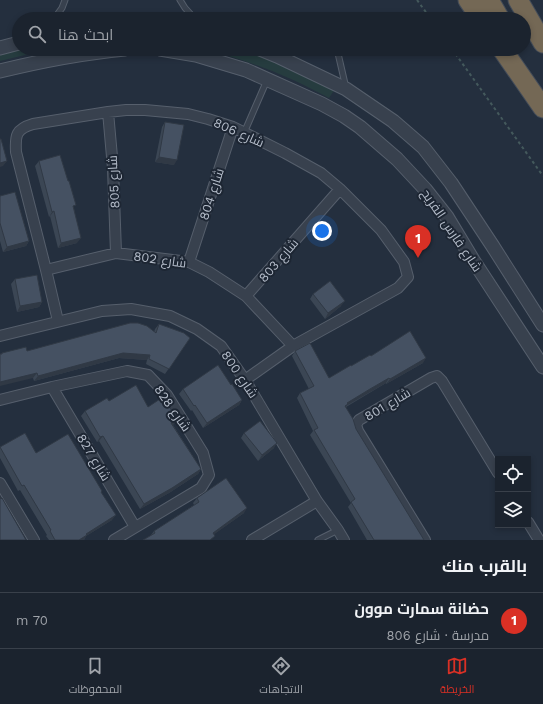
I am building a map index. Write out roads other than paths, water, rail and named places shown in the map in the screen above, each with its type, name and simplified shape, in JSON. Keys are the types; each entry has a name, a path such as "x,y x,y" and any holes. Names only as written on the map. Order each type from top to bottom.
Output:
{"highway":[{"path":"468,0 476,12"},
{"path":"489,0 496,12"},
{"path":"518,0 525,12"},
{"path":"531,22 543,43"},
{"path":"507,56 543,108"},
{"path":"521,56 543,93"}],"street":[{"path":"0,48 12,45"},
{"path":"0,71 32,63 73,56"},
{"name":"شارع فارس الفريح","path":"200,56 230,64 322,104 344,116 365,131 397,159 425,189 447,217 473,260 543,367"},
{"name":"شارع فارس الفريح","path":"277,56 346,89 393,121 422,147 455,189 543,325"},
{"name":"شارع 806","path":"58,321 16,152 15,140 19,131 23,127 33,124 126,110 145,110 188,114 208,119 233,127 321,173 340,189 381,230 404,262 408,277 398,288 293,346 245,380"},
{"name":"شارع 805","path":"108,112 113,168 116,252"},
{"name":"شارع 804","path":"189,262 233,127"},
{"name":"شارع 803","path":"246,296 340,189"},
{"name":"شارع 802","path":"46,270 116,252 189,262 209,272 246,296 293,346"},
{"name":"شارع 800","path":"0,336 102,311 131,309 170,316 197,328 221,346 245,380 317,501 344,540"},
{"name":"شارع 828","path":"0,400 127,371 148,375 166,395 203,453 209,475 201,488 114,540"},
{"name":"شارع 801","path":"425,540 358,431 356,425 359,420 431,378 437,376 442,381 495,468"},
{"name":"شارع 827","path":"52,387 136,527"},
{"path":"0,484 34,540"},
{"path":"252,540 317,501"},
{"path":"531,527 539,540"}],"lane":[{"path":"59,12 65,0"},
{"path":"180,0 189,12"},
{"path":"339,56 346,89"},
{"path":"244,133 267,79"},
{"path":"318,540 338,530"}],"place":[{"name":"حضانة سمارت موون","path":"418,258"}]}
